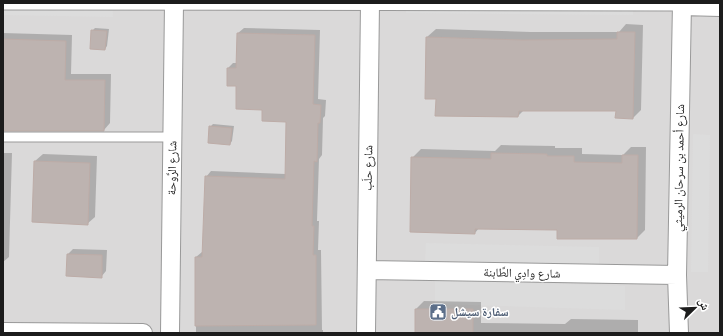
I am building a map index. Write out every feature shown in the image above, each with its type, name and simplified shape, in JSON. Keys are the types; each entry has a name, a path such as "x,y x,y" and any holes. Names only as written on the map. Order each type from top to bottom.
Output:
{"street":[{"name":"شارع الرَّوحة","path":"170,333 174,4"},
{"name":"شارع حلَب","path":"366,333 370,4"},
{"path":"682,4 720,7"},
{"name":"شارع أحمد بن سرحان الرميثي","path":"679,333 677,275 682,4"},
{"name":"شارع وادِي الطَّابنة","path":"367,270 677,275"},
{"path":"3,332 143,333"}],"lane":[{"path":"3,5 682,4"},
{"path":"3,137 172,137"}],"shaded area":[{"path":"3,3 720,3 720,333 3,333"},
{"path":"3,3 112,3 113,17 3,15"},
{"path":"407,3 633,3 633,15 406,13"},
{"path":"693,134 710,135 708,272 691,272"},
{"path":"426,243 599,247 599,266 425,262"},
{"path":"435,280 625,286 625,310 435,304"}],"building":[{"path":"91,30 107,31 105,50 90,49"},
{"path":"617,32 635,32 633,119 615,118 616,111 519,111 518,117 435,116 436,99 425,99 426,37 522,40 617,39"},
{"path":"237,33 315,35 313,104 321,105 320,123 318,123 317,162 314,161 312,226 314,226 313,255 316,255 316,325 195,326 195,257 202,257 205,176 285,179 286,122 262,121 262,110 236,109 236,86 227,86 227,68 236,68"},
{"path":"3,39 66,41 65,80 105,80 104,131 3,131"},
{"path":"209,126 232,128 230,145 208,143"},
{"path":"491,153 574,156 574,162 622,163 622,155 638,155 637,239 557,239 557,230 475,229 475,234 410,232 411,157 491,159"},
{"path":"34,161 90,163 88,225 32,222"},
{"path":"67,254 102,255 102,278 66,276"},
{"path":"415,309 473,309 473,333 415,333"}],"place":[{"name":"سفارة سيشل","path":"438,312"}]}
